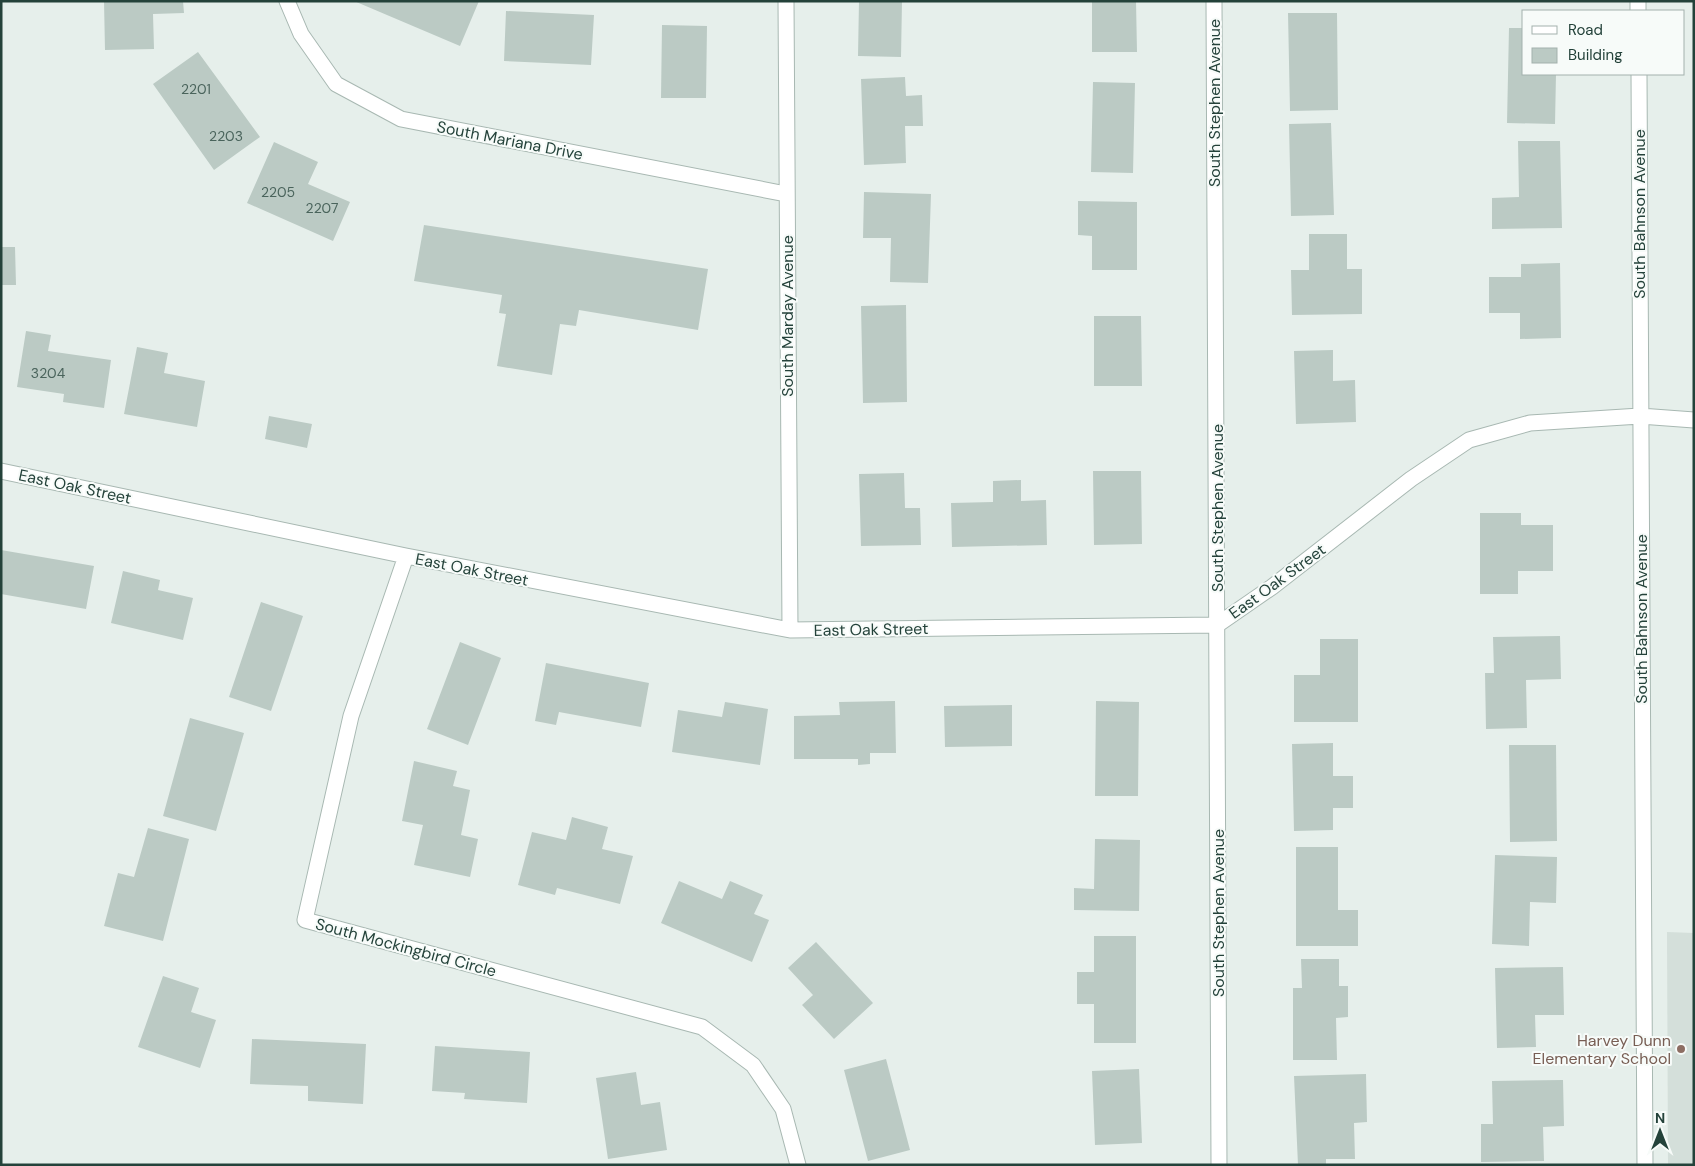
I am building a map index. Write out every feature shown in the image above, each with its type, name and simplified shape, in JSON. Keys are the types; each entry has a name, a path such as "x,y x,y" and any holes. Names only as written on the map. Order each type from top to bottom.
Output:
{"street":[{"name":"South Mariana Drive","path":"287,1 301,34 336,84 401,119 786,194"},
{"name":"South Marday Avenue","path":"786,1 790,630"},
{"name":"South Stephen Avenue","path":"1214,1 1219,1165"},
{"name":"South Bahnson Avenue","path":"1638,75 1645,1165"},
{"name":"East Oak Street","path":"1,471 406,556 790,630 1217,625 1272,587 1411,479 1470,440 1530,423 1640,416 1694,420"},
{"name":"South Mockingbird Circle","path":"406,556 351,716 305,920 702,1027 753,1065 783,1108 798,1165"}],"shaded area":[{"name":"Harvey Dunn Elementary School","path":"1667,932 1694,933 1694,1165 1668,1165"}],"building":[{"path":"104,1 183,1 184,13 153,14 154,49 105,50"},
{"path":"354,1 479,1 460,46"},
{"path":"859,1 902,1 901,57 858,56"},
{"path":"1092,1 1136,1 1137,52 1092,52"},
{"path":"506,11 594,15 591,65 504,61"},
{"path":"1288,13 1337,13 1338,110 1290,111"},
{"path":"662,25 707,26 706,98 661,98"},
{"path":"1509,28 1522,28 1522,75 1556,75 1555,124 1507,123"},
{"path":"198,52 260,137 214,170 153,84"},
{"path":"905,77 906,96 922,95 923,126 905,126 906,163 864,165 861,79"},
{"path":"1093,82 1135,83 1133,173 1091,172"},
{"path":"1331,123 1334,215 1291,216 1289,124"},
{"path":"1518,141 1560,141 1562,228 1492,229 1492,198 1519,197"},
{"path":"274,142 318,162 308,184 350,202 333,241 247,203"},
{"path":"864,192 931,194 928,283 890,282 891,238 863,238"},
{"path":"1078,201 1137,202 1137,270 1092,270 1092,236 1078,235"},
{"path":"424,225 708,269 698,330 579,310 576,326 560,324 552,375 497,366 506,314 499,313 502,295 414,281"},
{"path":"1309,234 1347,234 1347,269 1362,269 1362,314 1292,315 1291,270 1309,270"},
{"path":"1,247 15,247 16,285 1,285"},
{"path":"1560,263 1561,338 1520,339 1520,313 1489,313 1489,277 1521,277 1521,264"},
{"path":"906,305 907,402 863,403 861,306"},
{"path":"1094,316 1141,316 1142,386 1094,386"},
{"path":"26,331 51,335 48,351 111,360 104,408 63,402 64,394 17,387"},
{"path":"137,347 168,353 164,373 205,381 197,427 124,414"},
{"path":"1333,350 1333,381 1355,380 1356,422 1296,424 1294,351"},
{"path":"269,416 312,424 307,448 265,439"},
{"path":"1093,471 1141,471 1142,544 1094,545"},
{"path":"904,473 905,508 920,508 921,545 861,546 859,474"},
{"path":"1021,480 1021,501 1046,500 1047,545 952,547 951,503 993,502 993,481"},
{"path":"1480,513 1521,513 1521,525 1553,525 1553,571 1518,571 1518,594 1480,594"},
{"path":"1,550 94,566 86,609 1,594"},
{"path":"123,571 160,580 158,590 193,598 183,640 111,623"},
{"path":"261,602 303,616 271,711 229,697"},
{"path":"1560,636 1561,679 1526,680 1527,728 1486,729 1485,673 1494,673 1493,637"},
{"path":"1320,639 1358,639 1358,722 1294,722 1294,675 1320,675"},
{"path":"460,642 501,658 468,745 427,729"},
{"path":"546,663 649,683 641,727 559,712 556,725 535,721"},
{"path":"895,701 896,753 870,753 870,764 858,765 858,759 794,759 794,716 840,715 839,702"},
{"path":"1096,701 1139,702 1138,796 1095,796"},
{"path":"725,702 768,709 760,765 672,752 678,710 722,717"},
{"path":"1012,705 1012,746 945,747 944,706"},
{"path":"190,718 244,733 216,831 163,816"},
{"path":"1333,743 1333,776 1353,776 1353,808 1333,808 1333,830 1294,831 1292,744"},
{"path":"1509,745 1556,745 1557,841 1510,842"},
{"path":"414,761 457,771 453,786 470,790 461,835 478,839 470,877 414,865 423,825 402,821"},
{"path":"572,817 608,827 602,849 633,856 620,904 557,888 555,895 518,885 532,832 566,840"},
{"path":"148,828 189,839 163,941 104,926 118,873 134,877"},
{"path":"1095,839 1140,840 1139,911 1074,910 1074,888 1094,889"},
{"path":"1296,847 1338,847 1338,910 1358,910 1358,946 1296,946"},
{"path":"1495,855 1557,857 1556,903 1530,902 1529,946 1492,944"},
{"path":"679,881 722,899 730,881 763,895 754,914 769,920 752,962 661,923"},
{"path":"1094,936 1136,936 1136,1043 1094,1043 1094,1004 1077,1004 1077,972 1094,972"},
{"path":"816,942 873,1003 834,1039 802,1005 813,995 788,968"},
{"path":"1301,959 1339,959 1339,986 1348,986 1348,1017 1336,1018 1337,1060 1293,1060 1293,988 1302,988"},
{"path":"1563,967 1564,1015 1535,1015 1536,1047 1497,1048 1495,968"},
{"path":"163,976 199,988 191,1012 216,1020 200,1068 138,1047"},
{"path":"252,1039 366,1044 363,1104 308,1101 308,1086 250,1084"},
{"path":"435,1046 530,1052 527,1103 464,1099 465,1093 432,1091"},
{"path":"886,1059 910,1150 868,1161 844,1070"},
{"path":"1139,1069 1142,1143 1095,1145 1092,1071"},
{"path":"636,1072 641,1105 660,1102 667,1150 608,1159 596,1078"},
{"path":"1366,1074 1367,1122 1354,1123 1355,1159 1326,1159 1326,1165 1298,1165 1294,1076"},
{"path":"1563,1080 1564,1126 1543,1127 1544,1161 1481,1162 1481,1124 1493,1124 1492,1081"}],"place":[{"name":"Harvey Dunn Elementary School","path":"1681,1049"}]}
